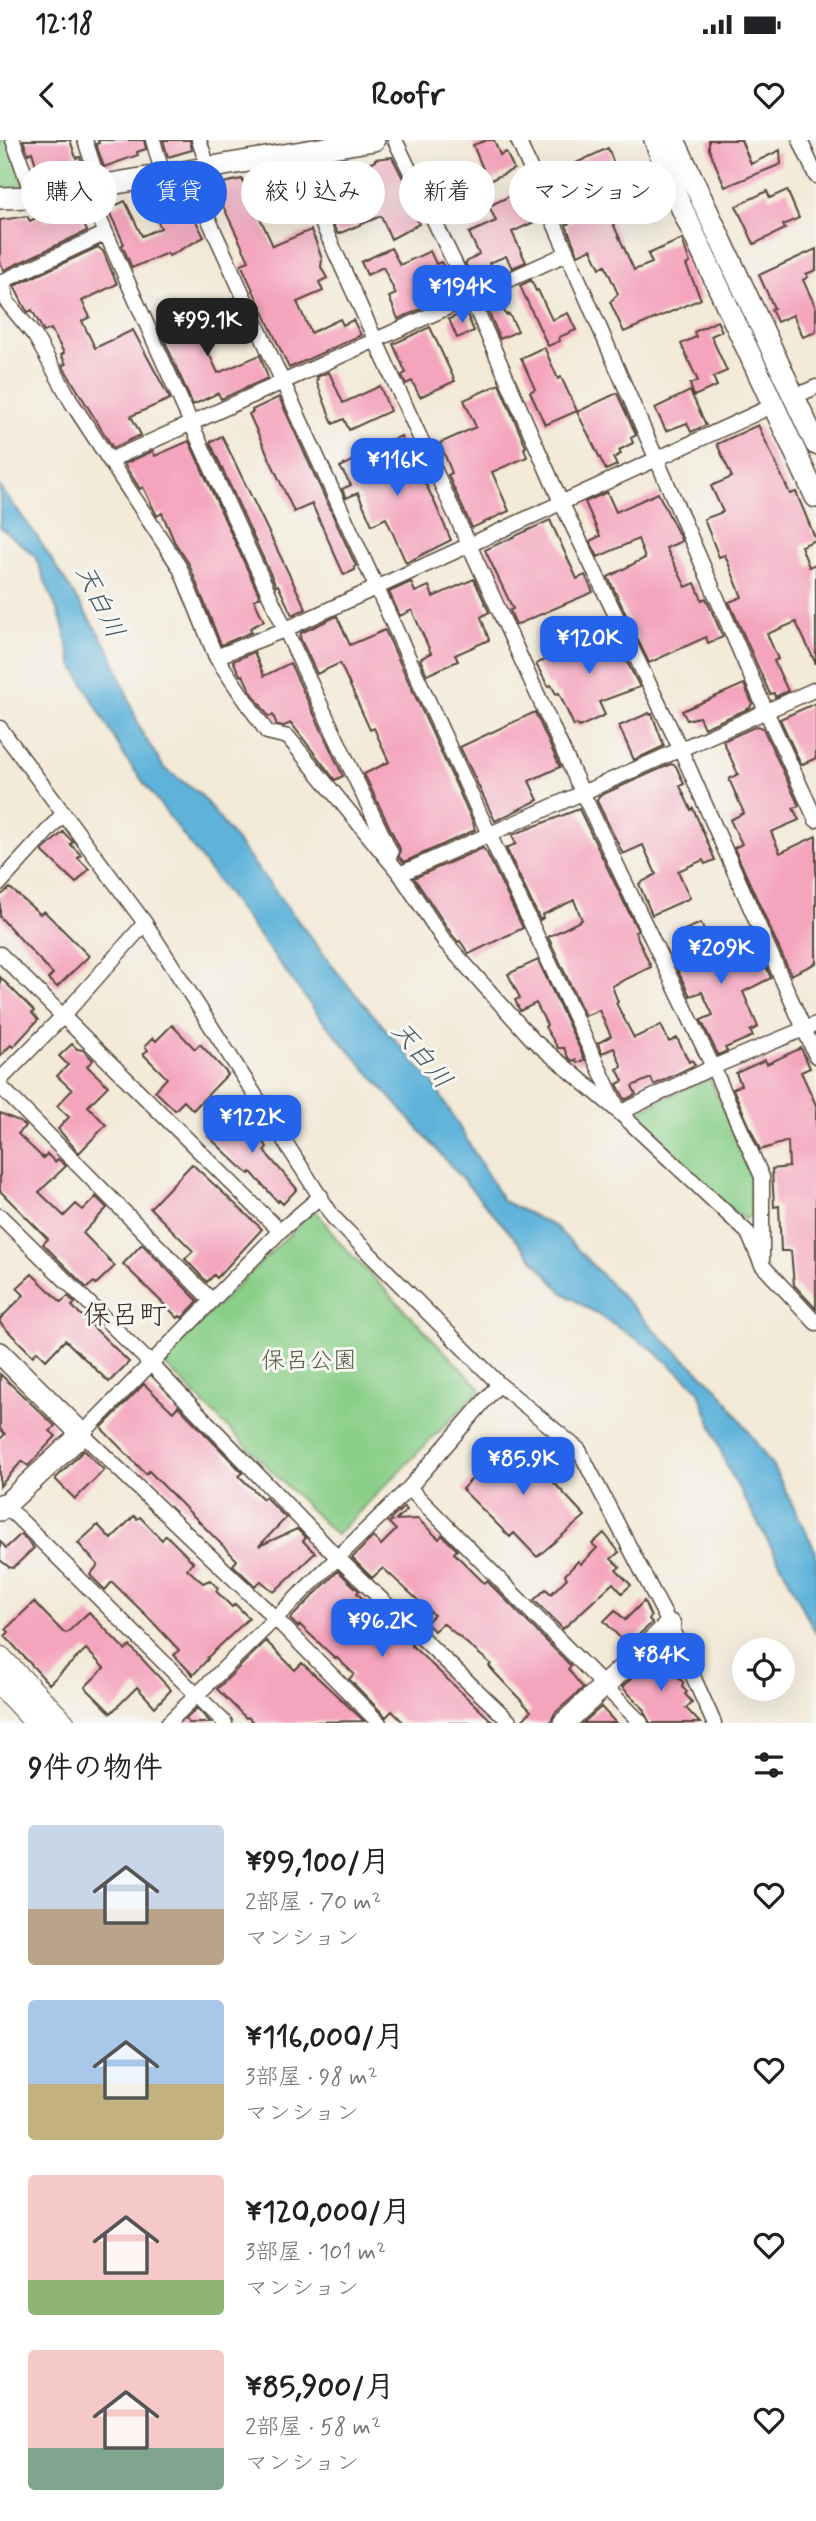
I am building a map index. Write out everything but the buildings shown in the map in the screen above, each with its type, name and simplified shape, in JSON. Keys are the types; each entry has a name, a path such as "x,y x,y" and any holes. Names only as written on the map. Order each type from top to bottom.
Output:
{"main road":[{"path":"0,1658 63,1723"},
{"path":"0,1683 37,1723"}],"street":[{"path":"13,140 21,163"},
{"path":"85,140 89,161"},
{"path":"153,140 159,161"},
{"path":"200,140 206,161"},
{"path":"227,163 298,148 374,140"},
{"path":"395,140 471,297 561,502 680,748 810,1027 816,1056"},
{"path":"518,140 816,820"},
{"path":"655,140 679,202 816,497"},
{"path":"674,140 816,444"},
{"path":"800,140 816,176"},
{"path":"298,148 377,340 582,792 713,1067 762,1177 762,1265"},
{"path":"0,198 21,197"},
{"path":"103,224 189,423 400,874"},
{"path":"211,224 489,834 620,1113"},
{"path":"106,233 3,281 7,302 36,336 72,403 180,568 216,657 268,732 288,737 400,874 444,942 533,1040 620,1113 748,1233 762,1265 816,1323"},
{"path":"110,460 566,254"},
{"path":"794,397 816,387"},
{"path":"216,657 284,630 772,406"},
{"path":"400,874 816,689"},
{"path":"0,728 145,923 333,1217 499,1384 579,1450 670,1625 714,1723"},
{"path":"0,883 63,814"},
{"path":"0,1080 63,1016 145,923"},
{"path":"0,954 280,1231"},
{"path":"620,1113 713,1067 810,1027"},
{"path":"0,1086 212,1301"},
{"path":"225,1723 2,1505 82,1434 280,1231 321,1196"},
{"path":"0,1216 151,1364 338,1558 511,1723"},
{"path":"0,1353 276,1619 379,1723"},
{"path":"169,1723 409,1488 499,1384"},
{"path":"409,1488 641,1723"},
{"path":"564,1723 670,1625"}],"green space":[{"path":"0,140 9,140 21,175 21,192 0,193"},
{"path":"709,1077 752,1175 754,1215 743,1219 704,1187 633,1114"},
{"name":"保呂公園","path":"315,1209 339,1242 481,1389 336,1535 161,1361"}],"water":[{"name":"天白川","path":"0,487 36,535 111,653 141,731 164,768 201,795 345,982 435,1086 503,1201 556,1227 663,1339 719,1390 774,1468 816,1552 816,1634 727,1467 698,1389 652,1349 562,1292 319,1016 126,759 72,663 62,622 35,556 0,527"}],"district":[{"name":"保呂町","path":"125,1316"}]}
